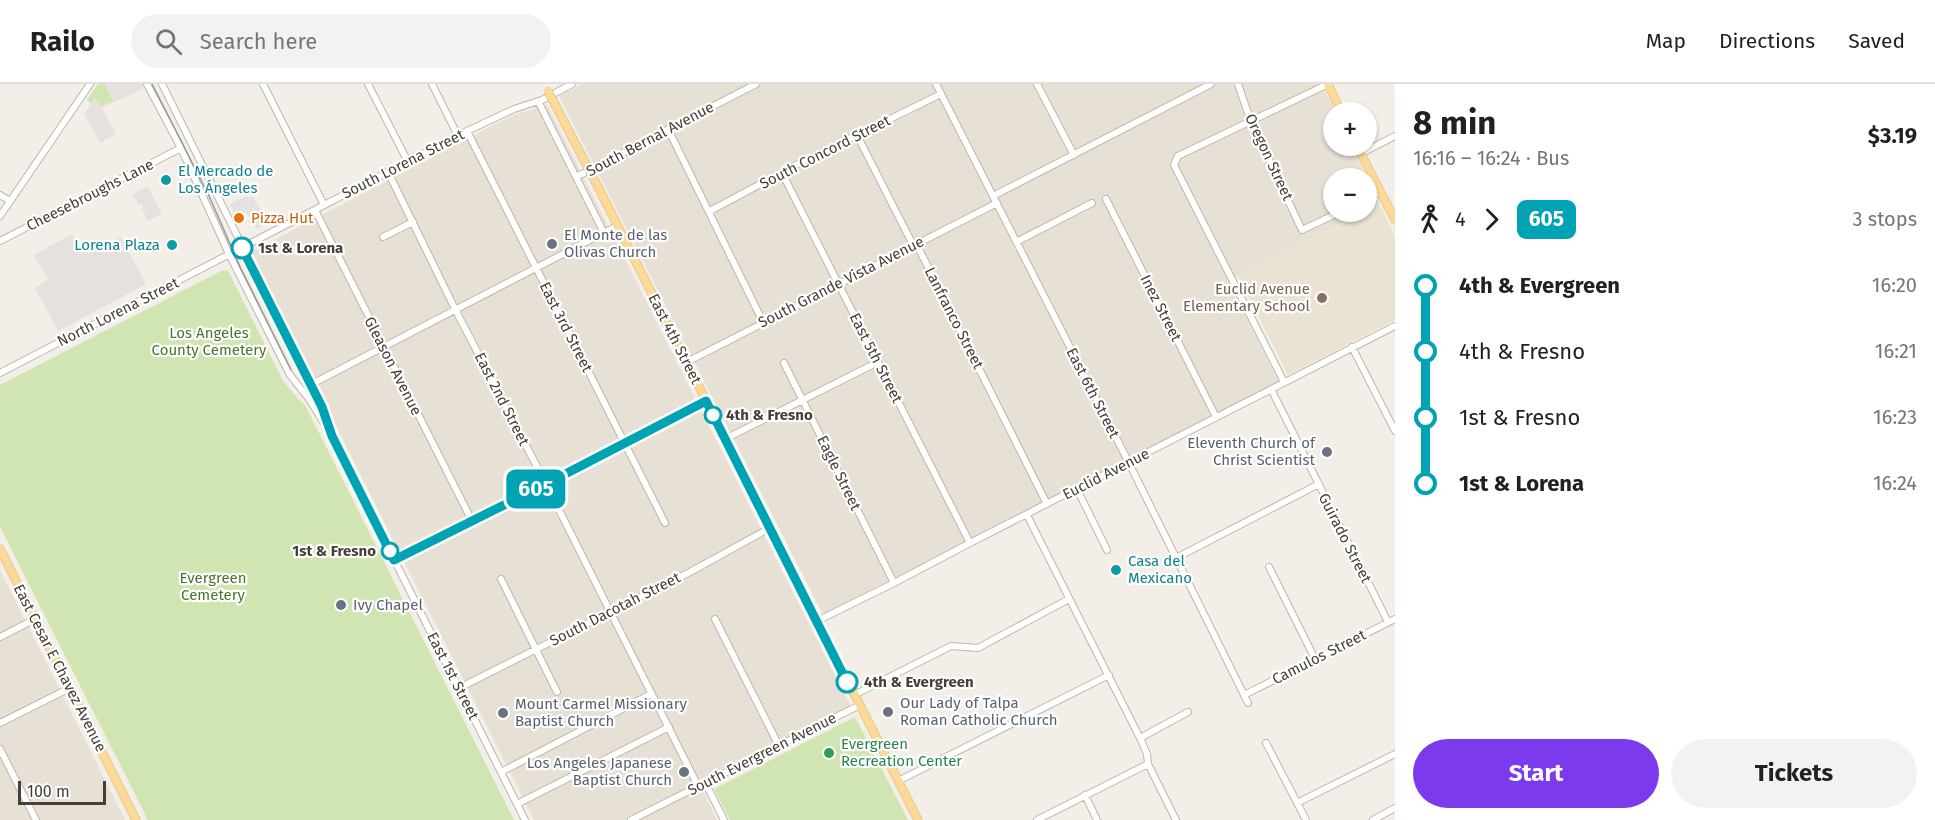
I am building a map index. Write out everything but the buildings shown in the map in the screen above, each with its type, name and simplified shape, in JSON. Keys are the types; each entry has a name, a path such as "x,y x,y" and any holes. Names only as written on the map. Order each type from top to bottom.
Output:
{"main road":[{"path":"1328,84 1336,102"},
{"name":"East 4th Street","path":"546,86 918,820"},
{"path":"1361,156 1395,220"},
{"name":"East Cesar E Chavez Avenue","path":"0,550 136,820"}],"street":[{"path":"0,216 90,84"},
{"name":"East 1st Street","path":"147,84 181,148 229,255 290,375 309,399 332,436 525,820"},
{"name":"East 1st Street","path":"162,84 239,249 322,407 332,436"},
{"path":"263,84 324,205"},
{"path":"368,84 408,162"},
{"path":"432,84 458,136"},
{"name":"South Lorena Street","path":"239,249 467,131 572,84"},
{"name":"South Bernal Avenue","path":"576,177 756,84"},
{"name":"East 6th Street","path":"936,84 1248,703"},
{"path":"1037,84 1074,154"},
{"path":"993,196 1211,84"},
{"name":"Oregon Street","path":"1238,84 1251,122 1302,230 1323,220"},
{"path":"1284,382 1174,165 1178,156 1328,84"},
{"name":"South Concord Street","path":"710,211 941,94"},
{"path":"537,101 604,233"},
{"path":"668,129 763,322"},
{"name":"East 3rd Street","path":"467,131 665,523"},
{"name":"Lanfranco Street","path":"857,135 913,245 920,250 1047,504"},
{"path":"1377,145 1395,136"},
{"name":"Cheesebroughs Lane","path":"0,241 181,148"},
{"name":"East 2nd Street","path":"388,172 456,311 651,694 700,785 709,790 723,820"},
{"name":"East 5th Street","path":"782,173 970,543"},
{"path":"0,195 10,201"},
{"name":"Inez Street","path":"1106,199 1216,417"},
{"name":"South Grande Vista Avenue","path":"687,362 997,203"},
{"path":"1016,242 1092,203"},
{"name":"Gleason Avenue","path":"315,210 472,521"},
{"path":"383,237 413,222"},
{"path":"310,385 617,226"},
{"name":"North Lorena Street","path":"0,373 239,249"},
{"name":"Euclid Avenue","path":"817,621 894,584 1395,326"},
{"path":"1352,347 1395,431"},
{"path":"725,439 878,362"},
{"name":"Eagle Street","path":"784,363 894,584"},
{"name":"Guirado Street","path":"1271,389 1393,621"},
{"path":"394,560 706,401"},
{"path":"1176,558 1319,484"},
{"path":"1077,489 1107,550"},
{"path":"1027,514 1140,738 1147,754 1148,764 1176,820"},
{"name":"South Dacotah Street","path":"459,688 690,572 770,528"},
{"path":"1269,567 1316,659"},
{"path":"501,579 557,692"},
{"path":"854,695 951,646 978,648 1069,599"},
{"path":"0,637 35,619"},
{"path":"715,619 779,746"},
{"name":"Camulos Street","path":"1244,695 1393,621"},
{"path":"898,781 1109,675"},
{"path":"0,723 70,688"},
{"path":"501,772 651,694"},
{"name":"South Evergreen Avenue","path":"632,820 860,705"},
{"path":"1140,738 1188,712"},
{"path":"517,804 669,727"},
{"path":"1266,743 1306,820"},
{"path":"0,749 36,820"},
{"path":"1297,803 1395,754"},
{"path":"1037,820 1148,764"},
{"path":"1085,795 1098,820"},
{"path":"1372,820 1395,808"}],"shaded area":[{"path":"105,84 142,84 144,88 102,108 116,134 100,143 84,114 95,99 101,106 113,101"},
{"path":"582,84 1321,84 1330,102 1323,102 1323,156 1356,156 1362,168 1323,168 1323,222 1344,222 1228,281 1279,383 823,614 559,96"},
{"path":"547,105 851,707 698,780 717,820 534,820 249,253 511,116"},
{"path":"146,187 162,214 147,221 141,209 144,206 139,205 132,194"},
{"path":"247,196 253,197 268,223 257,229 246,212 236,217 230,204"},
{"name":"Euclid Avenue Elementary School","path":"1379,204 1395,236 1395,320 1288,375 1238,276 1346,222 1377,222 1377,205"},
{"path":"72,234 88,254 121,237 146,284 58,331 35,288 48,280 34,255"},
{"path":"0,570 125,820 0,820"}],"green space":[{"path":"98,84 105,84 114,101 101,106 95,99 91,104 87,100"},
{"name":"Evergreen Cemetery","path":"223,270 228,271 283,381 305,405 514,820 148,820 0,527 0,385"},
{"name":"Evergreen Recreation Center","path":"855,717 908,820 730,820 714,789"}],"tram line":[{"path":"152,84 209,196 241,269 291,370"}],"bus line":[{"name":"605","path":"242,248 322,407 332,436 394,560 706,401 847,682"}],"place":[{"name":"El Mercado de Los Ángeles","path":"166,180"},
{"name":"Pizza Hut","path":"239,218"},
{"name":"El Monte de las Olivas Church","path":"552,244"},
{"name":"Lorena Plaza","path":"172,245"},
{"name":"1st & Lorena","path":"242,248"},
{"name":"Euclid Avenue Elementary School","path":"1322,298"},
{"name":"4th & Fresno","path":"713,415"},
{"name":"Eleventh Church of Christ Scientist","path":"1327,452"},
{"name":"1st & Fresno","path":"390,551"},
{"name":"Casa del Mexicano","path":"1116,570"},
{"name":"Ivy Chapel","path":"341,605"},
{"name":"4th & Evergreen","path":"847,682"},
{"name":"Our Lady of Talpa Roman Catholic Church","path":"888,712"},
{"name":"Mount Carmel Missionary Baptist Church","path":"503,713"},
{"name":"Evergreen Recreation Center","path":"829,753"},
{"name":"Los Angeles Japanese Baptist Church","path":"684,772"}],"park label":[{"name":"Los Angeles County Cemetery","path":"209,342"}]}
